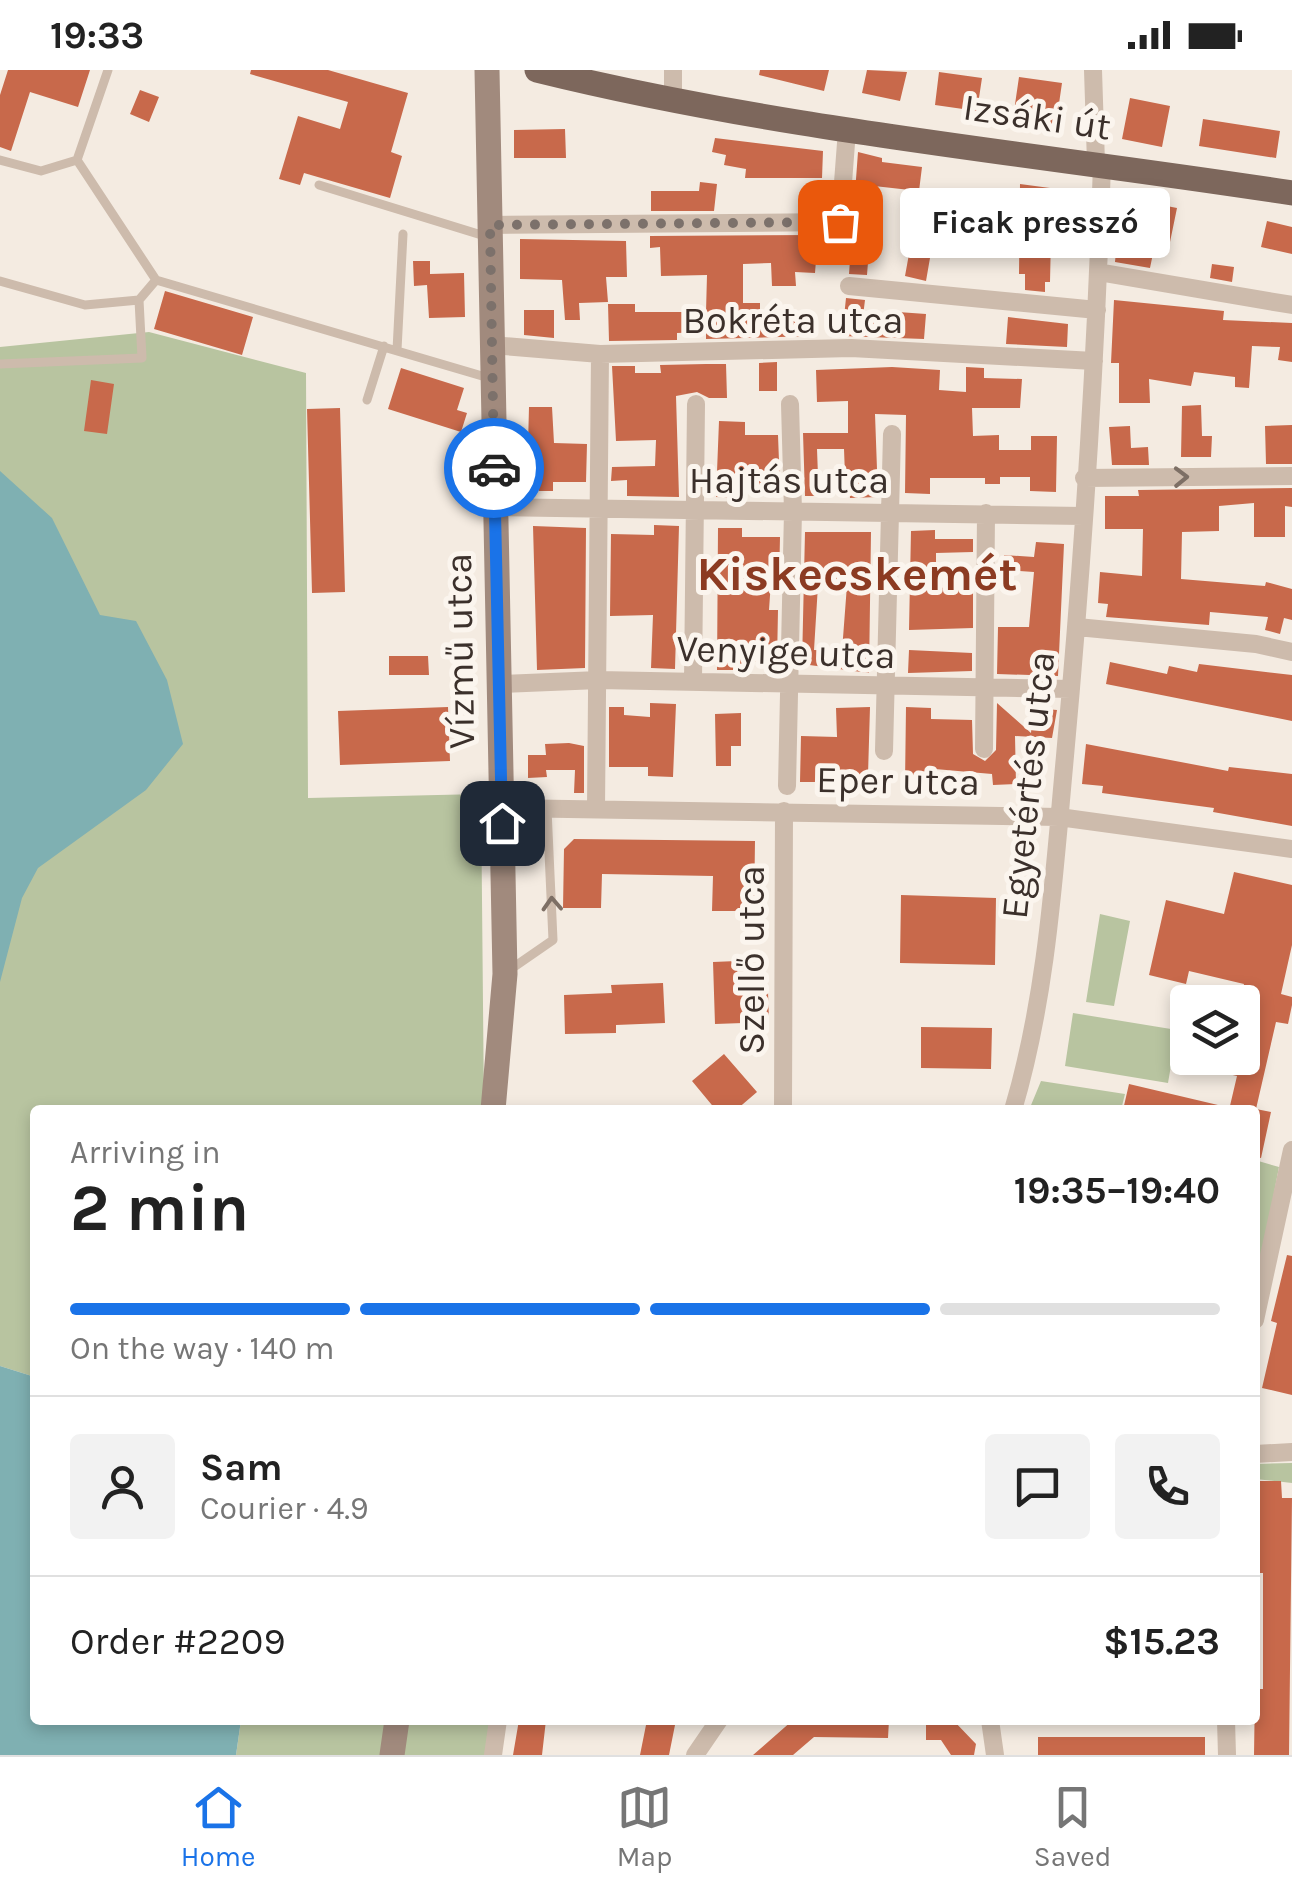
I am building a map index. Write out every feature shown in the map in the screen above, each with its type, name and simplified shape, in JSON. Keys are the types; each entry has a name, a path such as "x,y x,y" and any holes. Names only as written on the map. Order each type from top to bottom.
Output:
{"main road":[{"name":"Vízmű utca","path":"487,70 505,974 493,1105"},
{"name":"Izsáki út","path":"537,70 673,101 847,130 1292,193"},
{"path":"392,1755 396,1725"}],"street":[{"path":"673,70 673,101"},
{"name":"Egyetértés utca","path":"1014,1105 1039,988 1076,626 1097,310 1099,163 1093,70"},
{"path":"490,231 840,222 847,130"},
{"path":"1098,272 1292,305"},
{"path":"849,286 1097,310"},
{"name":"Bokréta utca","path":"491,346 600,354 851,348 1094,361"},
{"path":"596,808 600,354"},
{"path":"693,682 696,404"},
{"path":"787,786 794,511 790,404"},
{"path":"884,751 892,434"},
{"path":"1084,478 1292,476"},
{"name":"Hajtás utca","path":"494,507 1083,516"},
{"path":"984,749 986,513"},
{"path":"1076,626 1256,644 1292,652"},
{"name":"Venyige utca","path":"500,684 599,680 1071,689"},
{"name":"Eper utca","path":"501,808 1059,817 1200,844 1292,850"},
{"name":"Szellő utca","path":"782,1105 784,811"},
{"path":"1260,1297 1292,1150"},
{"path":"1260,1454 1292,1452"},
{"path":"493,1755 497,1725"},
{"path":"695,1755 716,1725"},
{"path":"991,1725 994,1755"},
{"path":"1226,1725 1228,1755"}],"lane":[{"path":"77,160 108,70"},
{"path":"0,160 41,171 77,160"},
{"path":"77,160 156,280 492,378"},
{"path":"319,186 490,231"},
{"path":"397,350 404,234"},
{"path":"0,364 142,358 139,300 156,280"},
{"path":"0,281 85,305 139,300"},
{"path":"367,400 384,346"},
{"path":"505,974 553,940 547,809"}],"green space":[{"path":"149,332 306,373 308,798 481,794 484,1105 30,1105 30,1375 0,1366 0,347"},
{"path":"1100,914 1130,921 1114,1006 1086,1002"},
{"path":"1073,1013 1170,1029 1168,1083 1065,1066"},
{"path":"1041,1081 1125,1094 1122,1105 1031,1105"},
{"path":"1260,1161 1279,1167 1260,1267"},
{"path":"1292,1463 1292,1483 1260,1480 1260,1464"},
{"path":"240,1725 498,1725 493,1755 236,1755"}],"water":[{"path":"0,471 52,518 100,615 136,621 167,680 183,744 146,790 38,868 22,898 0,982"},
{"path":"0,1366 30,1375 30,1725 240,1725 236,1755 0,1755"}],"building":[{"path":"8,70 90,70 78,107 30,92 11,151 0,147 0,95"},
{"path":"251,70 328,70 408,93 391,152 402,156 390,198 304,173 300,185 279,179 298,116 340,129 348,102 250,74"},
{"path":"760,70 829,70 824,91 759,75"},
{"path":"867,70 907,72 900,101 862,93"},
{"path":"939,72 982,78 977,111 935,105"},
{"path":"1019,77 1062,83 1055,131 1012,125"},
{"path":"140,90 159,97 149,122 130,114"},
{"path":"1130,98 1170,106 1162,147 1122,139"},
{"path":"1203,119 1280,131 1276,158 1199,146"},
{"path":"565,129 566,158 514,158 514,130"},
{"path":"715,138 823,151 822,178 745,178 746,169 724,165 726,155 712,152"},
{"path":"858,152 882,158 882,162 922,167 919,191 874,186 867,275 849,274"},
{"path":"700,182 717,184 714,211 651,211 651,191 699,191"},
{"path":"1020,184 1050,188 1045,237 1051,237 1050,282 1045,282 1045,292 1025,290 1025,274 1019,274"},
{"path":"1121,197 1177,208 1170,242 1156,239 1150,268 1115,262"},
{"path":"981,216 1000,220 995,237 977,233"},
{"path":"1267,221 1292,227 1292,254 1261,247"},
{"path":"818,235 815,273 795,272 796,286 772,286 771,263 743,264 743,303 760,303 760,315 813,313 815,336 706,339 706,332 677,333 677,340 609,341 608,304 635,304 635,312 706,312 707,275 661,276 660,247 650,248 650,236"},
{"path":"520,239 626,241 627,277 606,277 608,302 579,303 580,320 565,320 562,280 520,279"},
{"path":"909,254 930,258 926,281 905,276"},
{"path":"413,261 430,261 430,274 464,273 465,317 429,318 427,285 414,286"},
{"path":"1212,264 1234,267 1232,282 1210,278"},
{"path":"165,291 253,317 242,355 154,329"},
{"path":"846,298 865,300 863,316 897,319 898,312 926,314 924,339 842,336"},
{"path":"1114,300 1224,311 1223,320 1292,323 1292,362 1278,360 1280,347 1252,346 1249,388 1235,387 1235,377 1194,372 1191,386 1149,379 1150,403 1119,403 1119,363 1111,363"},
{"path":"524,310 554,310 554,338 524,335"},
{"path":"1008,317 1068,324 1067,347 1006,344"},
{"path":"777,362 777,391 759,391 759,363"},
{"path":"726,364 727,398 709,398 697,392 676,396 679,497 627,496 627,480 611,481 612,467 655,466 656,440 616,441 612,366 635,366 635,373 661,373 660,365"},
{"path":"966,367 984,368 984,378 1022,379 1020,408 972,408 973,436 999,435 999,450 1031,450 1031,436 1057,436 1056,492 1030,491 1030,477 1000,477 1000,484 985,484 985,478 930,478 930,494 905,493 906,415 875,414 878,497 850,498 849,490 818,490 818,496 805,496 803,433 848,433 848,401 817,402 816,370 940,370 939,390 966,392","holes":["817,449 844,449 845,475 818,476"]},
{"path":"401,368 464,388 457,410 467,413 461,432 388,409"},
{"path":"91,380 114,384 107,434 84,431"},
{"path":"1201,405 1202,436 1212,436 1211,457 1181,457 1182,406"},
{"path":"529,407 552,407 554,443 587,444 586,482 553,482 553,491 539,491 539,483 527,483"},
{"path":"340,408 345,592 312,593 307,409"},
{"path":"719,421 745,422 745,435 778,435 780,488 743,487 741,498 716,497"},
{"path":"1292,425 1292,464 1266,464 1265,426"},
{"path":"1130,426 1131,448 1148,447 1149,465 1112,465 1109,427"},
{"path":"1292,488 1292,507 1285,506 1285,537 1254,537 1254,503 1219,506 1219,531 1182,532 1181,579 1265,586 1266,582 1292,589 1292,620 1284,618 1280,634 1265,630 1268,617 1210,612 1209,625 1106,617 1108,604 1098,603 1100,572 1142,576 1143,529 1105,529 1105,496 1139,496 1138,490"},
{"path":"654,525 679,526 675,669 651,668 653,615 610,616 611,534 654,535"},
{"path":"533,526 586,528 585,668 537,670"},
{"path":"718,528 742,528 742,537 780,537 779,582 771,581 769,610 778,610 777,662 745,662 745,670 717,670"},
{"path":"935,530 935,539 973,539 973,552 936,553 936,587 973,591 973,628 909,630 911,531"},
{"path":"805,532 871,532 869,673 802,664","holes":["818,585 847,585 842,651 814,650"]},
{"path":"1036,542 1064,544 1058,676 997,674 998,627 1029,627 1034,572 1003,570 1004,555 1034,557"},
{"path":"909,650 972,653 972,671 908,673"},
{"path":"389,656 428,656 429,675 389,675"},
{"path":"1110,662 1167,674 1169,666 1197,672 1199,664 1292,675 1292,721 1106,684"},
{"path":"650,703 676,704 673,777 648,776 648,767 609,767 609,707 624,707 624,715 650,717"},
{"path":"997,703 1031,733 1033,708 1057,710 1052,738 1015,736 1016,784 993,785 992,774 935,769 934,784 905,783 906,707 931,708 931,719 972,720 973,754 985,761 996,750"},
{"path":"448,707 450,761 340,765 338,711"},
{"path":"870,707 868,775 824,776 824,782 800,782 801,736 837,737 836,708"},
{"path":"741,713 741,746 731,746 731,766 716,766 715,714"},
{"path":"545,744 584,746 584,793 574,793 575,770 546,770 547,777 528,778 528,755 546,755"},
{"path":"1086,744 1228,771 1229,767 1292,774 1292,826 1213,812 1214,808 1102,793 1103,786 1082,784"},
{"path":"574,839 755,841 754,911 712,911 713,876 602,874 601,908 563,908 564,849"},
{"path":"1234,872 1292,885 1292,945 1281,994 1292,997 1292,1005 1288,1024 1276,1022 1257,1105 1230,1105 1237,1076 1233,1075 1260,1075 1260,985 1244,985 1189,971 1186,984 1149,975 1166,900 1224,914"},
{"path":"901,895 996,898 995,965 900,963"},
{"path":"737,961 738,993 768,992 769,1022 715,1024 713,962"},
{"path":"663,983 665,1023 616,1025 616,1033 565,1034 564,995 612,993 611,985"},
{"path":"921,1027 992,1028 991,1069 921,1068"},
{"path":"724,1054 757,1092 742,1105 712,1105 692,1081"},
{"path":"1129,1084 1218,1105 1124,1105"},
{"path":"1260,1110 1271,1112 1261,1158 1260,1158"},
{"path":"1287,1255 1292,1256 1292,1395 1262,1388 1277,1323 1271,1321"},
{"path":"1260,1481 1281,1481 1282,1498 1292,1498 1289,1755 1254,1755 1254,1725 1260,1725 1263,1689"},
{"path":"518,1725 545,1725 542,1755 513,1755"},
{"path":"646,1725 675,1725 669,1755 640,1755"},
{"path":"787,1725 889,1725 888,1738 814,1737 793,1755 753,1755"},
{"path":"926,1725 958,1725 976,1744 974,1755 951,1755 941,1740 926,1740"},
{"path":"1038,1737 1205,1737 1205,1755 1038,1755"}],"way so far":[{"path":"494,468 490,225 840,222"}],"place":[{"name":"Ficak presszó","path":"840,222"}],"district":[{"name":"Kiskecskemét","path":"857,574"}],"route":[{"path":"494,468 502,823"}]}
